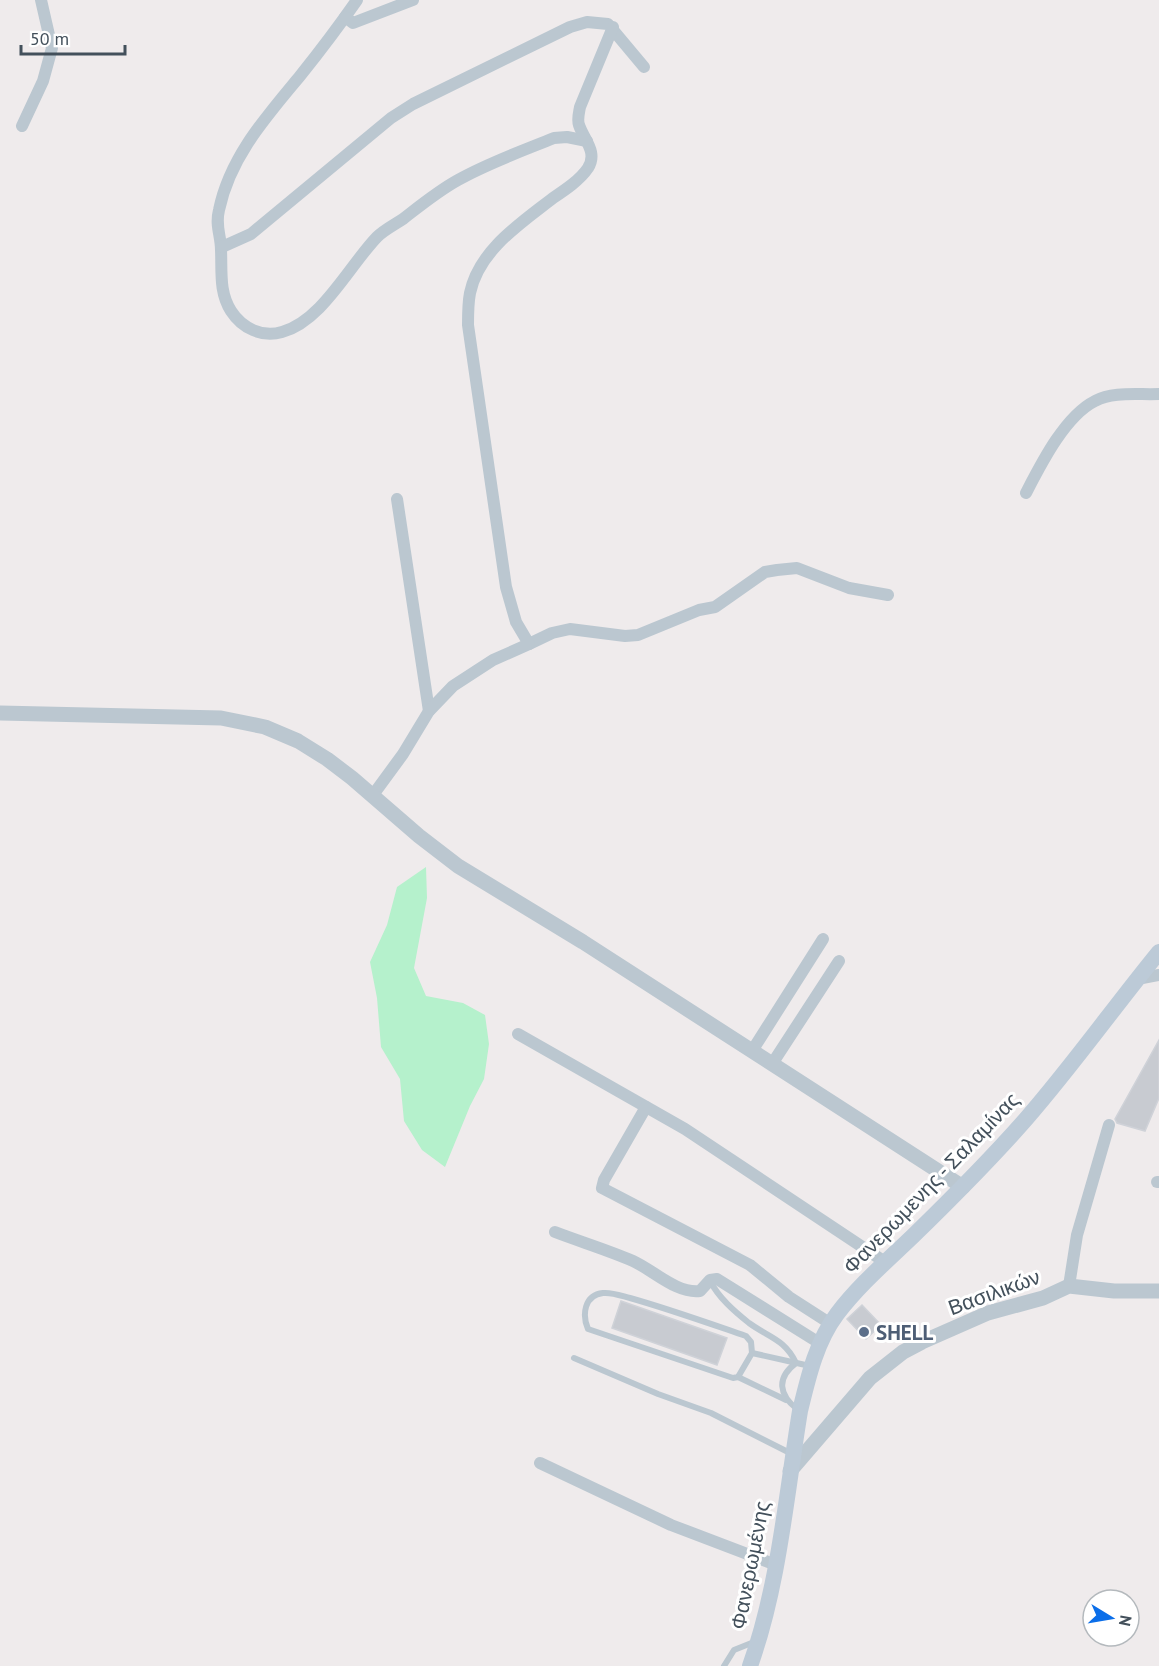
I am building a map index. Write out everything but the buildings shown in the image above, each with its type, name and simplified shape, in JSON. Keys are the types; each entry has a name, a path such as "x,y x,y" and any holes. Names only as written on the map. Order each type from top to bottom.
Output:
{"main road":[{"name":"Φανερωμενης - Σαλαμίνας","path":"792,1463 800,1411 803,1365 821,1344 837,1314 885,1263 963,1187 1027,1118 1159,952"},
{"name":"Φανερωμένης","path":"750,1666 776,1565 792,1463"}],"street":[{"path":"22,126 43,81 52,48 41,0"},
{"path":"357,0 245,146 230,172 219,210 217,227 222,248 220,274 222,290 225,301 238,322 257,332 281,332 303,322 352,269 377,237 430,198 460,179 554,138 567,137 587,141"},
{"path":"345,17 353,23 413,0"},
{"path":"222,248 251,234 391,118 413,104 570,27 587,22 603,22 613,27 644,67"},
{"path":"529,644 516,622 506,587 468,325 469,294 483,262 509,232 571,185 588,168 592,151 579,124 580,107 613,27"},
{"path":"1026,493 1039,468 1067,426 1095,400 1112,396 1159,394"},
{"path":"397,499 429,711"},
{"path":"373,795 403,754 429,711 453,686 492,660 552,633 570,629 625,636 638,635 699,610 715,607 765,572 777,570 797,568 849,588 888,595"},
{"path":"0,713 221,718 265,727 298,741 327,759 373,795 458,867 583,942 963,1187"},
{"path":"752,1051 823,939"},
{"path":"772,1064 839,961"},
{"path":"1137,979 1159,975"},
{"path":"518,1034 646,1107 749,1170 885,1263"},
{"path":"646,1107 604,1180 602,1188 750,1265 789,1297 831,1324"},
{"path":"1069,1286 1077,1235 1109,1125"},
{"path":"555,1232 635,1262 654,1275 689,1292 700,1291 710,1280 717,1279 821,1344"},
{"name":"Βασιλικών","path":"792,1463 870,1378 903,1352 988,1313 1043,1298 1069,1286 1114,1291 1159,1291"},
{"path":"540,1463 671,1525 776,1565"}],"lane":[{"path":"710,1280 715,1291 723,1300 750,1324 781,1342 803,1365"},
{"path":"738,1377 752,1353 751,1342 746,1336 610,1293 601,1293 592,1298 585,1307 584,1318 588,1329 734,1378 738,1377 786,1400 800,1411"},
{"path":"752,1353 803,1365"},
{"path":"574,1358 658,1394 711,1413 792,1463"},
{"path":"786,1400 782,1385 787,1369 803,1365"},
{"path":"724,1666 734,1650 758,1641"}],"green space":[{"path":"426,867 427,898 414,968 426,996 463,1003 485,1015 489,1044 484,1079 470,1106 445,1167 422,1150 404,1121 400,1079 381,1047 377,998 370,962 387,925 397,887"}],"place":[{"name":"SHELL","path":"864,1332"}]}
